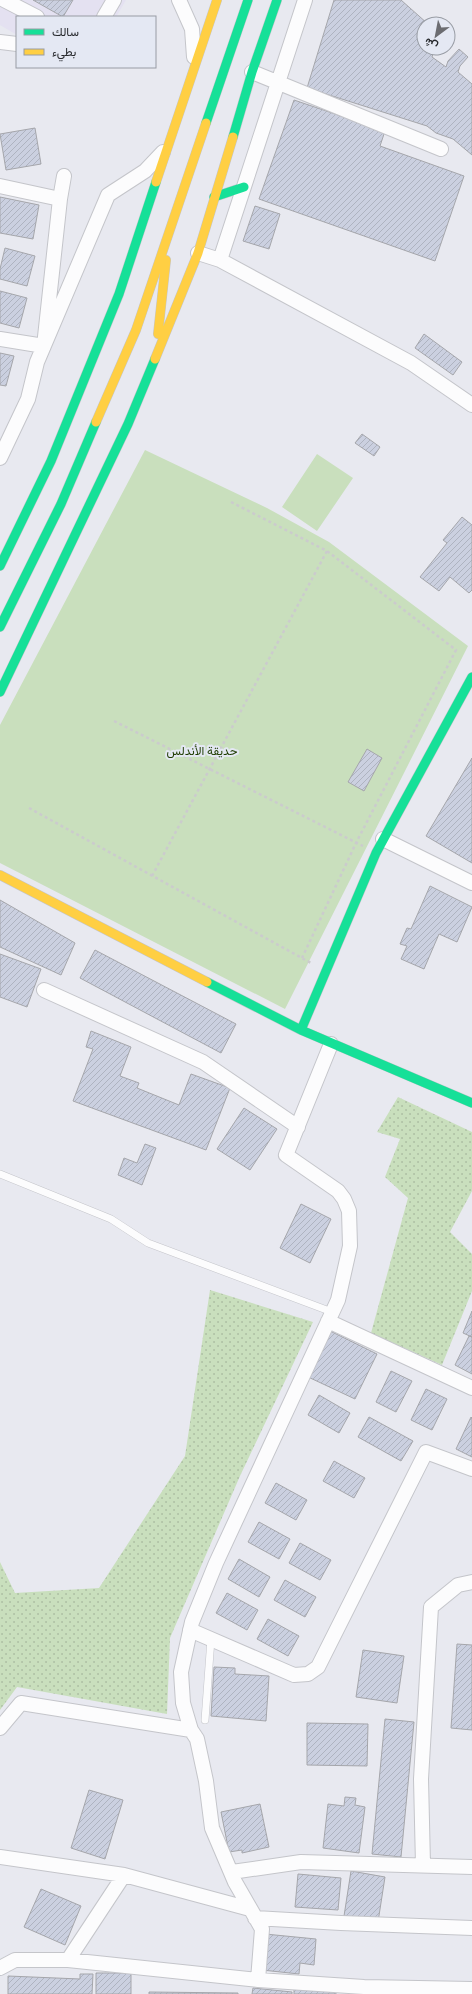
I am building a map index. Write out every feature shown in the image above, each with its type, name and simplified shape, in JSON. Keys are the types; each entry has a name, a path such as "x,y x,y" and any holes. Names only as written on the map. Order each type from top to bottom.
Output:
{"street":[{"path":"4,0 34,16"},
{"path":"105,16 114,0"},
{"path":"179,0 192,29 194,68"},
{"path":"0,566 51,462 119,294 217,0"},
{"path":"0,627 61,504 133,337 248,0"},
{"path":"0,692 75,538 128,424 198,253 252,72 277,0"},
{"path":"220,260 305,0"},
{"path":"0,42 16,44"},
{"path":"252,72 440,149"},
{"path":"0,458 28,399 37,362 108,195 145,171 168,145"},
{"path":"44,346 60,199 64,176"},
{"path":"0,186 60,199"},
{"path":"214,197 244,187"},
{"path":"156,356 168,237"},
{"path":"198,253 220,260 411,363 472,406"},
{"path":"0,339 44,346"},
{"path":"301,1030 376,853 472,677"},
{"path":"383,839 472,883"},
{"path":"0,875 301,1030 472,1103"},
{"path":"44,990 203,1062 298,1127"},
{"path":"258,1980 262,1929 252,1913 212,1828 206,1781 197,1739 191,1730 183,1703 181,1672 190,1630 216,1563 338,1300 350,1246 349,1211 344,1199 338,1191 286,1155 331,1044"},
{"path":"330,1317 472,1388"},
{"path":"190,1630 294,1675 308,1674 318,1667 344,1618 426,1452 472,1469"},
{"path":"423,1865 420,1779 430,1608 458,1584 472,1582"},
{"path":"0,1728 21,1703 191,1730"},
{"path":"0,1857 124,1875 252,1913 349,1924 472,1928"},
{"path":"232,1872 301,1862 472,1867"},
{"path":"68,1960 124,1875"},
{"path":"0,1968 15,1960 68,1960 258,1980 364,1988 472,1989"}],"lane":[{"path":"0,1174 111,1219 148,1243 330,1317"},
{"path":"205,1720 211,1639"}],"path":[{"path":"231,502 327,551 456,650 356,843 302,958"},
{"path":"152,876 327,551"},
{"path":"114,721 376,853"},
{"path":"29,808 326,970"}],"shaded area":[{"path":"0,0 126,0 117,16 16,16 16,34 0,25"}],"green space":[{"name":"حديقة الأندلس","path":"145,450 267,508 329,542 468,646 285,1009 0,863 0,725"},
{"path":"317,454 353,478 317,531 282,507"},
{"path":"398,1097 472,1132 472,1191 450,1232 472,1254 472,1291 442,1365 371,1333 408,1198 385,1177 400,1139 377,1132"},
{"path":"210,1290 313,1322 240,1476 170,1638 167,1714 17,1687 0,1710 0,1562 15,1593 99,1588 185,1456"}],"building":[{"path":"33,0 73,0 64,16"},
{"path":"334,0 401,0 419,16 416,16 416,56 432,56 446,67 448,61 453,56 456,56 456,52 459,49 468,57 460,66 458,72 472,84 472,155 453,139 436,133 427,126 307,88"},
{"path":"294,100 385,131 380,146 464,176 435,261 259,199"},
{"path":"35,128 41,164 6,170 0,134"},
{"path":"0,197 39,205 33,239 0,233"},
{"path":"255,206 280,214 269,249 243,241"},
{"path":"5,248 35,256 27,286 0,279 0,269"},
{"path":"0,291 27,298 19,328 0,323"},
{"path":"424,334 462,362 453,375 415,348"},
{"path":"0,353 14,356 6,386 0,385"},
{"path":"362,434 380,447 374,456 355,443"},
{"path":"462,517 472,525 472,590 469,593 450,577 439,591 420,577 447,543 443,540"},
{"path":"367,749 382,758 364,791 348,782"},
{"path":"472,758 472,863 426,836"},
{"path":"430,886 472,907 457,942 439,934 424,969 401,959 407,946 400,944 407,928 411,929"},
{"path":"0,900 75,943 61,975 0,947"},
{"path":"95,950 236,1024 221,1053 80,978"},
{"path":"0,954 41,969 27,1007 0,997"},
{"path":"91,1031 131,1047 120,1076 139,1083 137,1088 179,1105 191,1074 230,1088 206,1150 73,1101 93,1049 86,1047"},
{"path":"244,1108 277,1129 250,1170 217,1149"},
{"path":"145,1144 156,1148 142,1185 118,1175 124,1158 137,1163"},
{"path":"301,1204 331,1219 310,1263 280,1248"},
{"path":"472,1311 472,1337 463,1333"},
{"path":"328,1330 377,1354 355,1399 306,1376"},
{"path":"469,1336 472,1337 472,1374 455,1365"},
{"path":"391,1371 412,1381 396,1412 376,1402"},
{"path":"426,1389 447,1399 432,1430 411,1420"},
{"path":"319,1395 350,1413 339,1433 308,1415"},
{"path":"369,1417 413,1441 401,1461 358,1437"},
{"path":"471,1417 472,1418 472,1457 456,1449"},
{"path":"334,1461 365,1478 354,1498 323,1481"},
{"path":"276,1483 307,1500 296,1520 265,1503"},
{"path":"259,1522 290,1539 279,1559 248,1542"},
{"path":"300,1543 331,1560 320,1580 289,1563"},
{"path":"239,1559 270,1577 259,1597 228,1579"},
{"path":"285,1580 316,1597 305,1617 274,1600"},
{"path":"227,1593 258,1610 247,1630 216,1613"},
{"path":"268,1619 299,1636 288,1656 257,1639"},
{"path":"457,1644 472,1645 472,1730 451,1728"},
{"path":"363,1650 404,1656 397,1703 356,1697"},
{"path":"214,1667 235,1668 235,1674 269,1676 266,1721 211,1716"},
{"path":"385,1719 414,1722 401,1857 372,1854"},
{"path":"307,1723 368,1724 367,1766 307,1765"},
{"path":"89,1790 123,1800 105,1859 71,1848"},
{"path":"345,1797 356,1798 355,1805 365,1807 359,1853 323,1848 328,1804 344,1806"},
{"path":"260,1804 269,1847 242,1853 242,1850 229,1852 221,1812"},
{"path":"351,1871 385,1877 378,1922 344,1916"},
{"path":"298,1874 341,1878 338,1910 295,1907"},
{"path":"41,1889 81,1906 65,1945 24,1927"},
{"path":"265,1934 316,1939 314,1965 300,1963 299,1974 262,1970"},
{"path":"96,1973 131,1973 131,1994 96,1994"},
{"path":"80,1974 93,1974 92,1994 8,1994 8,1976 80,1979"},
{"path":"253,1988 292,1992 292,1994 252,1994"},
{"path":"294,1989 336,1990 336,1994 294,1994"},
{"path":"149,1992 238,1993 238,1994 149,1994"}],"traffic: fast":[{"path":"206,123 248,0"},
{"path":"233,137 252,72 277,0"},
{"path":"0,566 51,461 119,294 156,182"},
{"path":"214,197 244,187"},
{"path":"0,692 128,424 155,359"},
{"path":"0,627 61,504 96,422"},
{"path":"301,1030 376,853 472,677"},
{"path":"207,982 301,1030 472,1103"}],"traffic: slow":[{"path":"156,182 217,0"},
{"path":"96,422 136,330 206,123"},
{"path":"155,359 198,253 233,137"},
{"path":"158,334 166,260"},
{"path":"0,875 207,982"}]}
